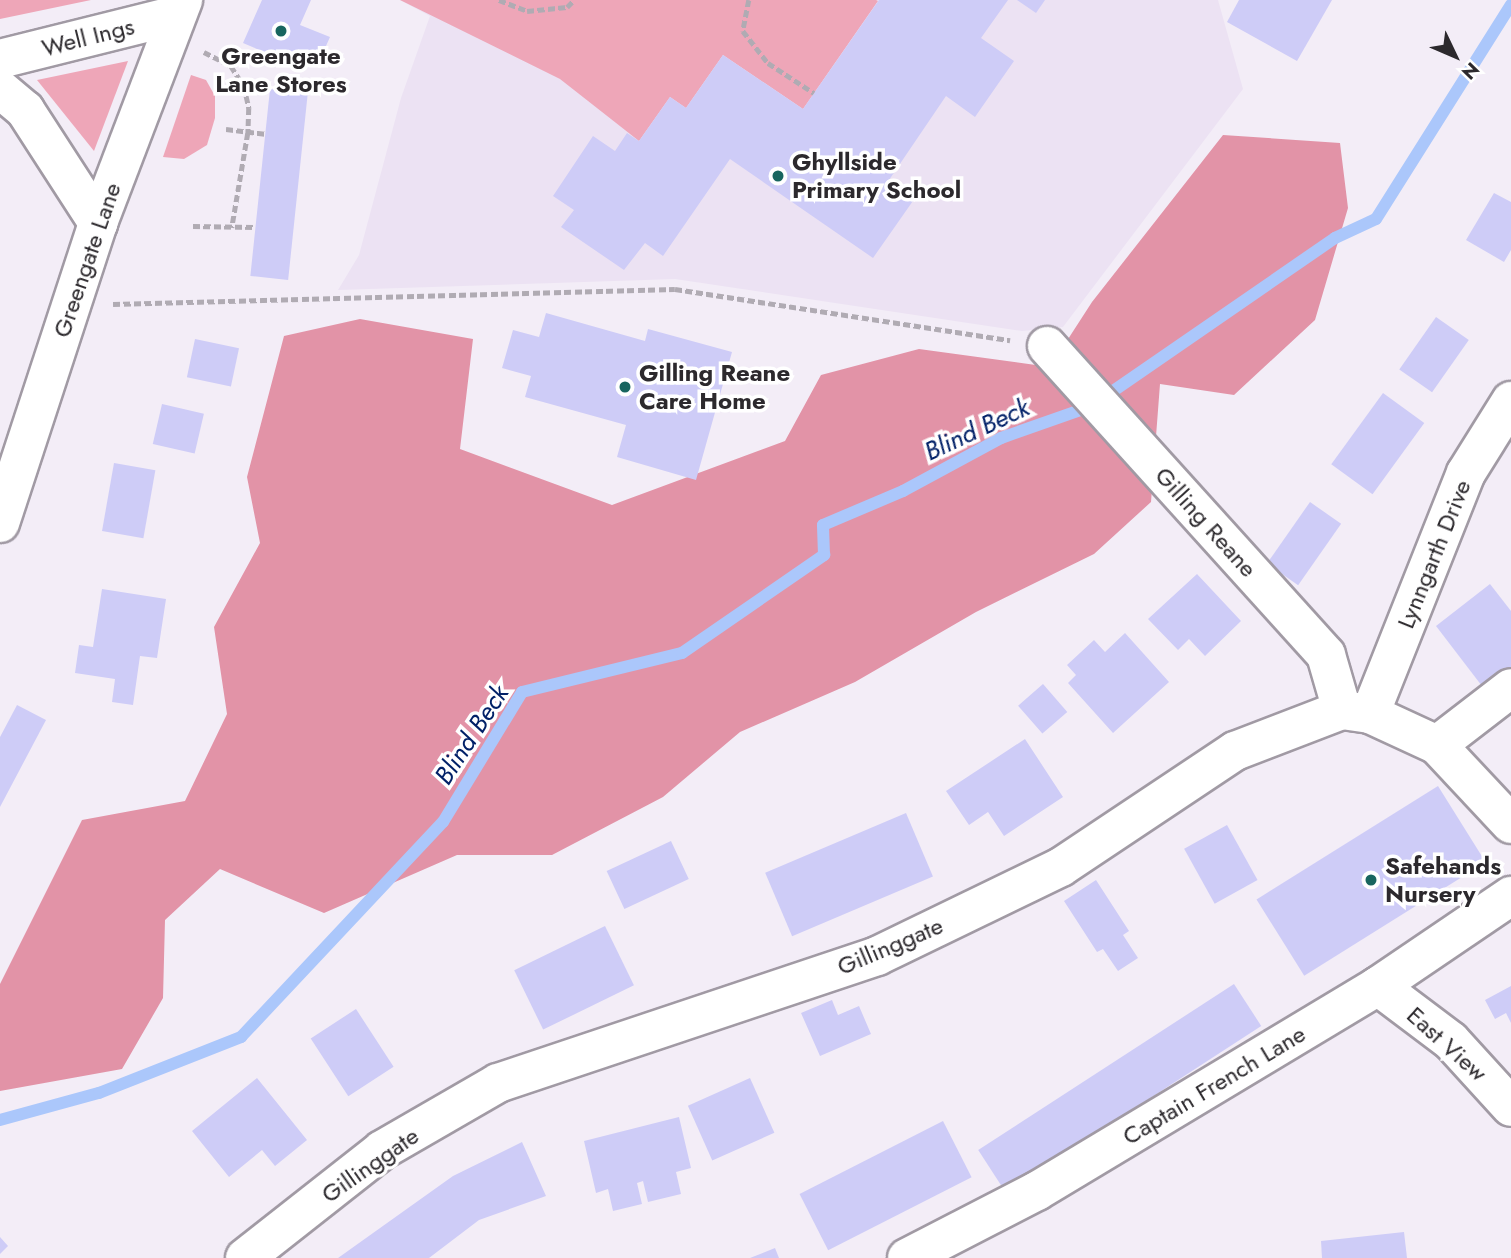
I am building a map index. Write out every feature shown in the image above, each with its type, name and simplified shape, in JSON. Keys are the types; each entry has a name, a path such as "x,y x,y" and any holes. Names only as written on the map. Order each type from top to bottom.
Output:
{"street":[{"name":"Well Ings","path":"0,59 176,17"},
{"name":"Greengate Lane","path":"0,523 98,223 176,17"},
{"path":"0,89 25,110 98,223"},
{"name":"Gilling Reane","path":"1047,346 1326,655 1356,712"},
{"name":"Lynngarth Drive","path":"1356,712 1466,473 1511,401"},
{"path":"1437,745 1511,688"},
{"path":"1356,712 1437,745 1511,824"},
{"name":"Gillinggate","path":"245,1258 382,1150 498,1083 877,956 1061,867 1235,751 1356,712"},
{"name":"Captain French Lane","path":"907,1258 1037,1191 1378,986 1511,896"},
{"name":"East View","path":"1378,986 1451,1041 1511,1107"}],"path":[{"path":"499,0 527,11 567,6 574,0"},
{"path":"749,0 743,31 768,63 814,93"},
{"path":"176,17 231,66 244,86 248,133 232,228"},
{"path":"226,129 265,134"},
{"path":"193,226 254,227"},
{"path":"70,305 675,289 1047,346"}],"shaded area":[{"path":"0,0 91,0 0,19"},
{"name":"Ghyllside Primary School","path":"400,0 1218,0 1243,89 1063,327 1022,331 675,279 338,290 359,255 401,98 430,16"},
{"path":"400,0 878,1 803,109 723,55 686,108 670,97 639,141 560,79"},
{"path":"128,61 94,151 37,80"},
{"path":"191,75 206,80 215,96 215,118 207,145 184,159 163,157"},
{"path":"1223,135 1340,143 1348,208 1315,320 1234,395 1160,384 1151,502 1094,554 976,612 855,682 740,732 663,797 552,855 457,855 324,913 220,869 165,920 163,998 122,1069 0,1091 0,984 82,820 185,801 227,714 214,627 260,543 247,477 284,336 360,319 473,339 460,449 612,505 785,441 821,375 919,349 1050,367 1092,302"}],"building":[{"name":"Greengate Lane Stores","path":"262,0 311,0 300,25 330,37 318,64 291,53 287,62 243,43"},
{"path":"879,0 1008,0 981,38 1014,61 975,117 946,96 889,180 915,198 873,258 730,159 663,256 645,243 624,270 561,227 574,210 553,196 593,136 615,151 627,133 639,141 670,97 686,108 723,55 803,109"},
{"path":"1017,0 1045,0 1036,13"},
{"path":"1239,0 1332,0 1297,61 1227,22"},
{"path":"270,89 308,93 288,280 250,276"},
{"path":"1494,193 1511,202 1511,250 1504,262 1466,240"},
{"name":"Gilling Reane Care Home","path":"546,313 645,341 648,329 732,352 696,480 617,457 626,425 525,397 531,376 502,368 513,330 539,337"},
{"path":"1436,317 1469,340 1432,392 1399,369"},
{"path":"195,339 239,348 231,387 187,377"},
{"path":"1383,393 1424,423 1373,494 1331,464"},
{"path":"162,404 204,414 195,454 153,444"},
{"path":"114,463 155,470 143,538 102,531"},
{"path":"1310,502 1341,524 1298,585 1267,563"},
{"path":"1197,574 1241,621 1205,656 1189,639 1178,650 1148,619"},
{"path":"1490,584 1511,611 1511,670 1485,690 1436,626"},
{"path":"102,589 166,599 157,658 140,656 133,705 112,702 115,679 75,673 79,645 93,647"},
{"path":"1125,633 1169,682 1113,733 1068,683 1076,675 1067,665 1094,640 1105,652"},
{"path":"1043,684 1067,712 1042,734 1018,706"},
{"path":"17,705 46,720 0,807 0,737"},
{"path":"1025,739 1063,797 1004,836 988,812 969,825 946,791"},
{"name":"Safehands Nursery","path":"1438,786 1486,862 1304,976 1257,899"},
{"path":"906,813 933,877 792,936 765,873"},
{"path":"1227,825 1258,880 1215,904 1184,849"},
{"path":"671,841 689,879 624,909 607,871"},
{"path":"1096,880 1129,931 1123,935 1138,958 1118,971 1103,949 1097,952 1064,901"},
{"path":"605,926 634,985 543,1030 514,970"},
{"path":"1234,984 1261,1026 1005,1192 978,1150"},
{"path":"1511,986 1511,1023 1506,1013 1495,1019 1485,1000"},
{"path":"832,1000 838,1015 859,1006 871,1034 820,1056 801,1013"},
{"path":"356,1009 394,1067 348,1096 311,1038"},
{"path":"257,1078 307,1140 275,1166 262,1150 229,1177 192,1131"},
{"path":"750,1078 774,1133 712,1160 688,1106"},
{"path":"679,1117 691,1168 676,1172 681,1194 648,1202 643,1181 637,1183 642,1204 613,1211 608,1189 596,1193 584,1141"},
{"path":"943,1121 972,1177 828,1250 800,1194"},
{"path":"522,1142 546,1196 479,1220 429,1258 338,1258 453,1176"},
{"path":"1404,1232 1407,1258 1322,1258 1321,1241"},
{"path":"0,1237 8,1246 0,1254"},
{"path":"775,1248 779,1258 750,1258"}],"waterway":[{"name":"Blind Beck","path":"1103,398 1335,238 1376,219 1511,5"},
{"name":"Blind Beck","path":"0,1120 99,1093 241,1037 443,822 522,692 682,653 824,555 823,525 903,491 1001,438 1092,406"}],"place":[{"name":"Greengate Lane Stores","path":"281,31"},
{"name":"Ghyllside Primary School","path":"778,176"},
{"name":"Gilling Reane Care Home","path":"625,387"},
{"name":"Safehands Nursery","path":"1371,880"}]}
